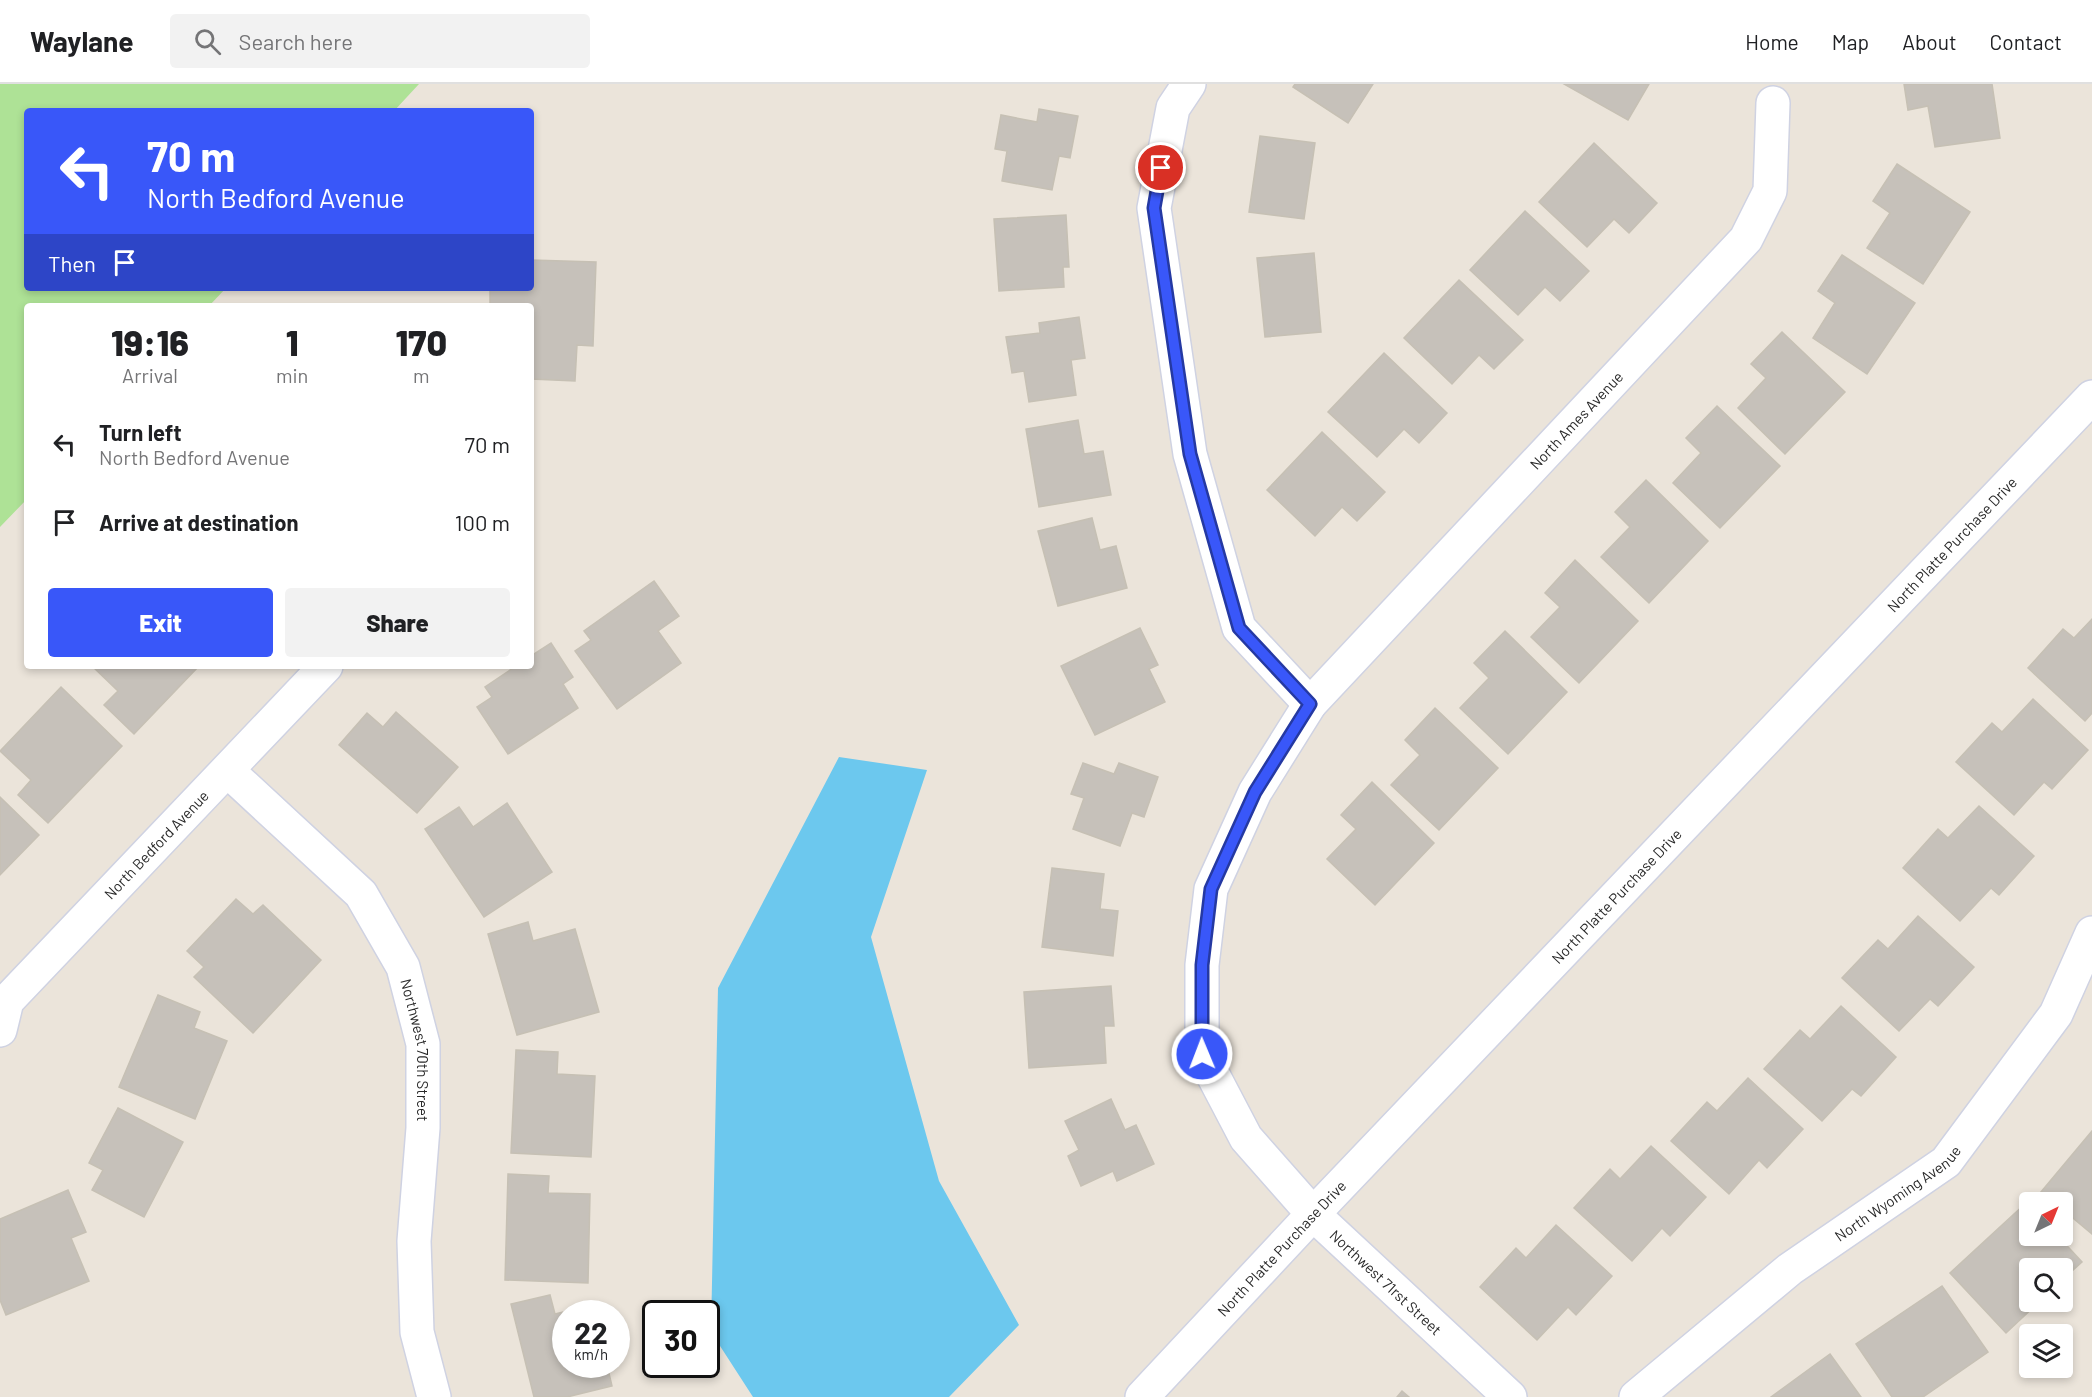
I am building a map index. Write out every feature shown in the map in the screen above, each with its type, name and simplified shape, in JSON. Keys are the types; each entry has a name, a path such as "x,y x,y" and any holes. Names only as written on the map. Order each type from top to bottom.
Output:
{"street":[{"path":"1189,84 1173,108 1154,208 1190,454 1239,628 1310,704"},
{"name":"North Ames Avenue","path":"1310,704 1746,239 1770,191 1773,103"},
{"name":"North Platte Purchase Drive","path":"1142,1397 1313,1214 2092,397"},
{"name":"North Bedford Avenue","path":"0,1030 7,1001 323,669"},
{"name":"Northwest 71rst Street","path":"1310,704 1255,792 1211,889 1202,976 1202,1054 1246,1138 1313,1214 1510,1397"},
{"name":"Northwest 70th Street","path":"228,771 361,894 403,967 423,1044 423,1128 414,1241 417,1332 434,1397"},
{"name":"North Wyoming Avenue","path":"1636,1397 1791,1269 1946,1162 2056,1014 2092,933"}],"green space":[{"path":"0,84 419,84 397,108 24,108 24,291 223,291 212,303 24,303 24,502 0,527"}],"water":[{"path":"839,757 927,770 871,937 939,1181 1019,1325 949,1397 753,1397 720,1346 720,1300 712,1300 718,988"}],"building":[{"path":"1295,84 1373,84 1348,123 1293,87"},
{"path":"1564,84 1649,84 1628,120"},
{"path":"1904,84 1992,84 2000,138 1935,147 1928,106 1908,110"},
{"path":"1039,109 1078,116 1070,158 1059,156 1052,190 1002,181 1007,151 995,149 1001,115 1037,122"},
{"path":"1260,136 1315,143 1304,219 1249,212"},
{"path":"1594,143 1657,203 1629,233 1614,219 1587,247 1539,202"},
{"path":"1897,164 1970,212 1923,284 1867,248 1890,213 1873,201"},
{"path":"1525,211 1589,271 1560,301 1545,287 1518,315 1470,270"},
{"path":"1066,215 1069,267 1063,267 1064,287 999,291 994,219"},
{"path":"1314,253 1321,332 1265,337 1257,258"},
{"path":"1842,255 1915,303 1867,374 1813,338 1835,303 1818,291"},
{"path":"534,260 596,262 593,346 577,345 575,381 534,379 534,303 490,303 490,291 534,291"},
{"path":"1459,280 1523,340 1494,369 1479,355 1452,384 1404,338"},
{"path":"1079,317 1085,358 1071,360 1076,395 1029,402 1024,371 1012,373 1006,337 1040,333 1039,323"},
{"path":"1782,332 1845,392 1785,454 1738,408 1766,378 1751,364"},
{"path":"1384,353 1447,413 1419,443 1404,429 1377,457 1328,412"},
{"path":"1717,406 1780,466 1720,528 1673,483 1701,453 1686,438"},
{"path":"1078,420 1084,454 1103,451 1111,495 1039,507 1026,429"},
{"path":"1322,432 1385,492 1357,521 1342,507 1315,536 1267,490"},
{"path":"1646,480 1708,541 1649,603 1601,557 1630,527 1615,512"},
{"path":"1092,518 1100,550 1116,546 1127,588 1058,606 1038,531"},
{"path":"1575,560 1638,621 1579,683 1531,637 1560,607 1545,593"},
{"path":"654,581 679,616 658,631 681,663 617,709 575,651 591,640 584,631"},
{"path":"2092,619 2092,713 2085,721 2028,668 2063,629 2074,638"},
{"path":"1140,628 1158,665 1149,669 1165,702 1095,735 1061,666"},
{"path":"1505,631 1567,692 1508,754 1460,708 1489,678 1474,663"},
{"path":"551,643 573,677 563,684 578,708 508,754 477,707 492,697 485,687 512,669 534,669 534,654"},
{"path":"95,669 196,669 134,734 104,705 118,691"},
{"path":"61,687 122,746 48,823 18,795 31,780 0,751"},
{"path":"2033,699 2088,750 2052,789 2044,782 2014,815 1956,762 1992,723 2002,732"},
{"path":"1435,708 1498,768 1439,830 1391,785 1420,755 1405,740"},
{"path":"396,712 458,767 417,813 339,745 367,713 383,727"},
{"path":"1083,763 1114,774 1119,763 1158,777 1144,817 1132,813 1120,846 1073,829 1084,798 1071,794"},
{"path":"1372,782 1434,843 1375,905 1327,859 1356,829 1341,815"},
{"path":"0,797 39,835 0,875"},
{"path":"507,803 552,872 484,917 425,829 459,807 473,827"},
{"path":"1979,806 2034,856 1999,895 1991,888 1960,921 1903,868 1938,829 1948,838"},
{"path":"1052,868 1104,874 1100,909 1118,911 1113,956 1042,947"},
{"path":"236,899 253,914 263,905 321,960 253,1033 194,977 204,967 187,951"},
{"path":"1918,916 1974,967 1938,1006 1930,999 1899,1031 1842,978 1878,940 1888,949"},
{"path":"528,922 533,941 575,929 599,1012 517,1035 488,934"},
{"path":"1111,986 1114,1026 1104,1026 1106,1063 1029,1068 1024,992"},
{"path":"158,995 200,1012 194,1028 227,1041 195,1119 119,1087"},
{"path":"1841,1006 1896,1057 1861,1096 1852,1089 1822,1121 1764,1069 1800,1030 1810,1039"},
{"path":"516,1050 558,1052 557,1074 595,1076 591,1157 511,1153"},
{"path":"1748,1078 1803,1129 1767,1168 1759,1160 1729,1194 1671,1141 1707,1102 1717,1111"},
{"path":"1111,1099 1125,1130 1136,1125 1154,1164 1117,1181 1113,1171 1081,1186 1068,1156 1079,1150 1065,1121"},
{"path":"118,1108 183,1142 144,1217 92,1190 103,1170 89,1163"},
{"path":"2092,1131 2092,1234 2073,1218 2073,1192 2041,1192"},
{"path":"1651,1146 1706,1197 1670,1236 1662,1228 1632,1261 1574,1208 1610,1169 1620,1179"},
{"path":"508,1174 549,1176 548,1193 590,1194 588,1283 505,1280"},
{"path":"68,1190 86,1232 71,1238 89,1281 6,1315 0,1300 0,1219"},
{"path":"2019,1209 2019,1246 2067,1246 2082,1262 2073,1270 2073,1258 2019,1258 2019,1312 2028,1312 2006,1333 1950,1273"},
{"path":"1556,1225 1612,1276 1576,1315 1568,1307 1537,1340 1480,1287 1516,1248 1526,1258"},
{"path":"1942,1286 1988,1352 1923,1397 1892,1397 1856,1344"},
{"path":"550,1295 552,1303 552,1378 610,1378 612,1386 567,1397 534,1397 511,1304"},
{"path":"1830,1354 1861,1397 1771,1397 1812,1367"},
{"path":"1402,1391 1409,1397 1397,1397"}],"route":[{"path":"1161,168 1154,208 1190,454 1239,628 1310,704 1255,792 1211,889 1202,965 1202,1054"}]}
